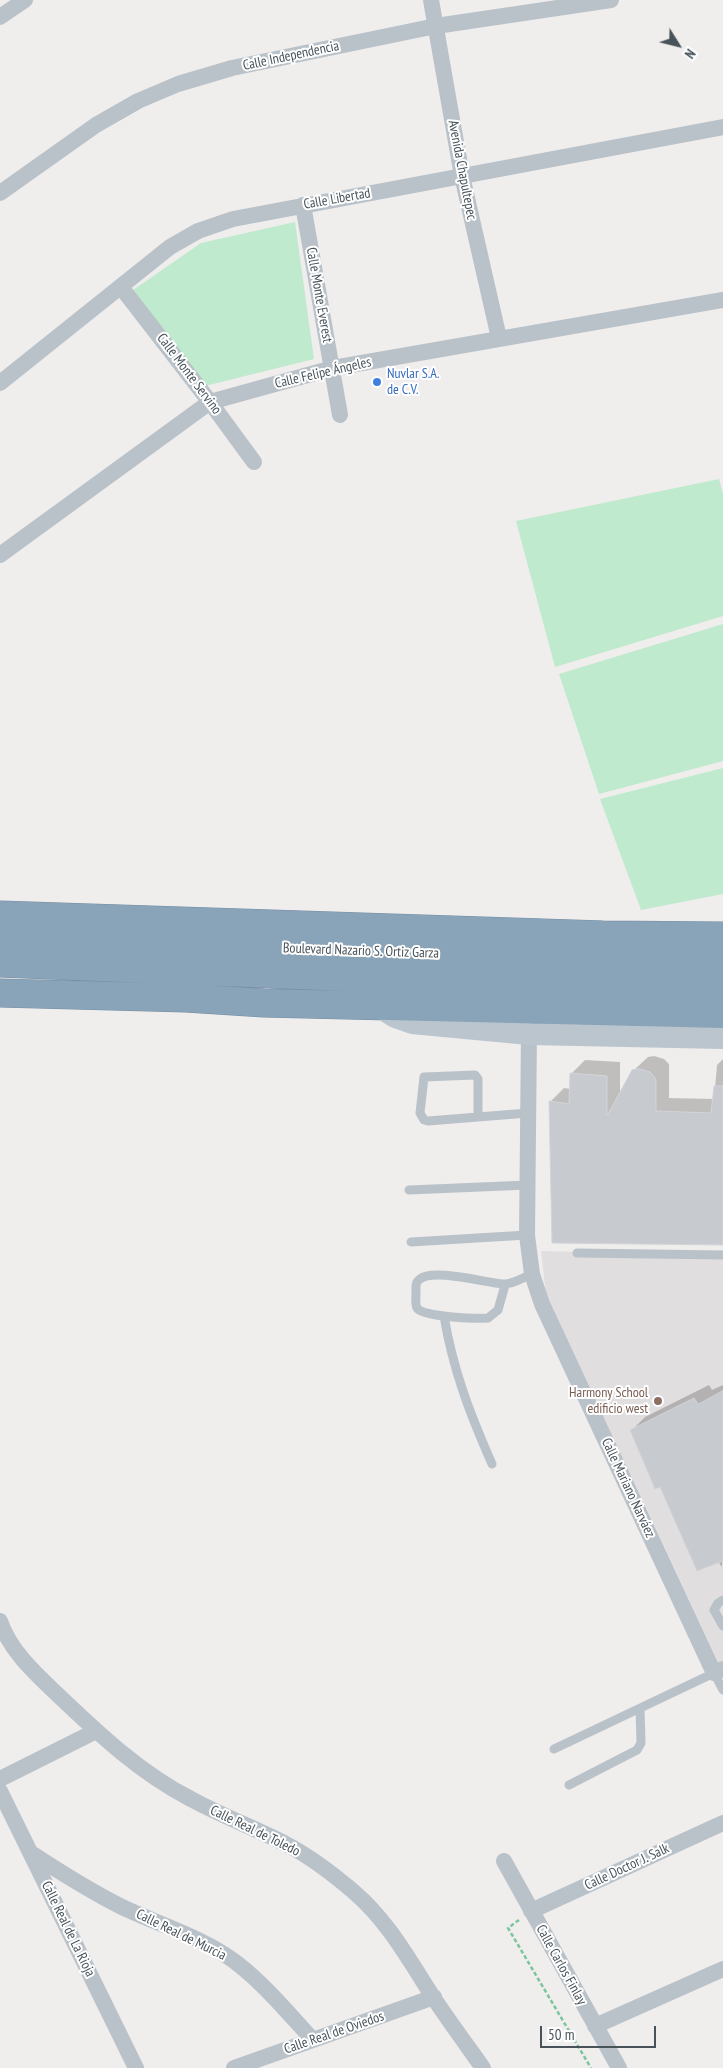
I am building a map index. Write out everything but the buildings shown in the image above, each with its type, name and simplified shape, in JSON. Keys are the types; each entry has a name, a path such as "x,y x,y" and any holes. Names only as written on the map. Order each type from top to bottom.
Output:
{"highway":[{"path":"0,915 603,935 723,936"},
{"path":"556,957 603,935"},
{"name":"Boulevard Nazario S. Ortiz Garza","path":"0,938 386,953 723,962"},
{"name":"Boulevard Nazario S. Ortiz Garza","path":"0,963 422,980 723,986"},
{"path":"186,998 216,994 367,990 422,980"},
{"path":"0,993 186,998 264,1003 723,1014"}],"street":[{"path":"0,17 26,0"},
{"name":"Avenida Chapultepec","path":"431,0 462,176 499,338"},
{"name":"Calle Independencia","path":"0,193 96,125 138,102 178,84 232,68 436,26 611,0"},
{"name":"Calle Libertad","path":"0,383 170,247 198,231 233,219 303,205 723,127"},
{"name":"Calle Monte Everest","path":"303,205 340,415"},
{"name":"Calle Monte Servino","path":"121,287 254,462"},
{"name":"Calle Felipe Ángeles","path":"0,555 210,402 333,368 723,300"},
{"path":"376,1005 395,1017 412,1023 529,1034 723,1038"},
{"name":"Calle Mariano Narváez","path":"529,1034 527,1235 532,1274 542,1304 718,1671"},
{"name":"Calle Real de Toledo","path":"0,1624 18,1654 34,1673 131,1761 191,1800 287,1844 328,1871 380,1916 483,2068"},
{"path":"0,1779 96,1731"},
{"name":"Calle Real de La Rioja","path":"0,1791 136,2068"},
{"name":"Calle Doctor J. Salk","path":"531,1911 723,1823"},
{"name":"Calle Real de Murcia","path":"31,1853 69,1878 122,1907 208,1945 237,1963 275,1998 313,2040"},
{"name":"Calle Carlos Finlay","path":"504,1861 619,2068"},
{"path":"595,2026 723,1969"},
{"name":"Calle Real de Oviedos","path":"234,2068 434,1997"}],"lane":[{"path":"478,1117 478,1079 475,1075 424,1077 420,1113 424,1120 428,1121 478,1117 528,1113"},
{"path":"409,1190 528,1185"},
{"path":"411,1242 527,1235"},
{"path":"577,1253 723,1255"},
{"path":"505,1284 498,1310 488,1318 444,1316 418,1310 416,1306 416,1284 426,1275 505,1284 532,1274"},
{"path":"444,1316 449,1350 459,1383 492,1464"},
{"path":"723,1600 718,1603 714,1610 723,1626"},
{"path":"554,1749 718,1671 723,1690"},
{"path":"569,1785 637,1750 641,1742 640,1708"}],"path":[{"path":"531,1911 508,1928 591,2068"}],"shaded area":[{"name":"Harmony School edificio west","path":"541,1251 723,1255 723,1664 720,1666 639,1492 548,1311"}],"green space":[{"path":"295,222 314,359 205,386 133,290 201,243"},
{"path":"719,479 723,494 723,616 555,667 516,521"},
{"path":"723,624 723,761 599,794 559,674"},
{"path":"723,768 723,894 641,910 600,799"}],"place":[{"name":"Nuvlar S.A. de C.V.","path":"377,382"},
{"name":"Harmony School edificio west","path":"658,1401"}]}
